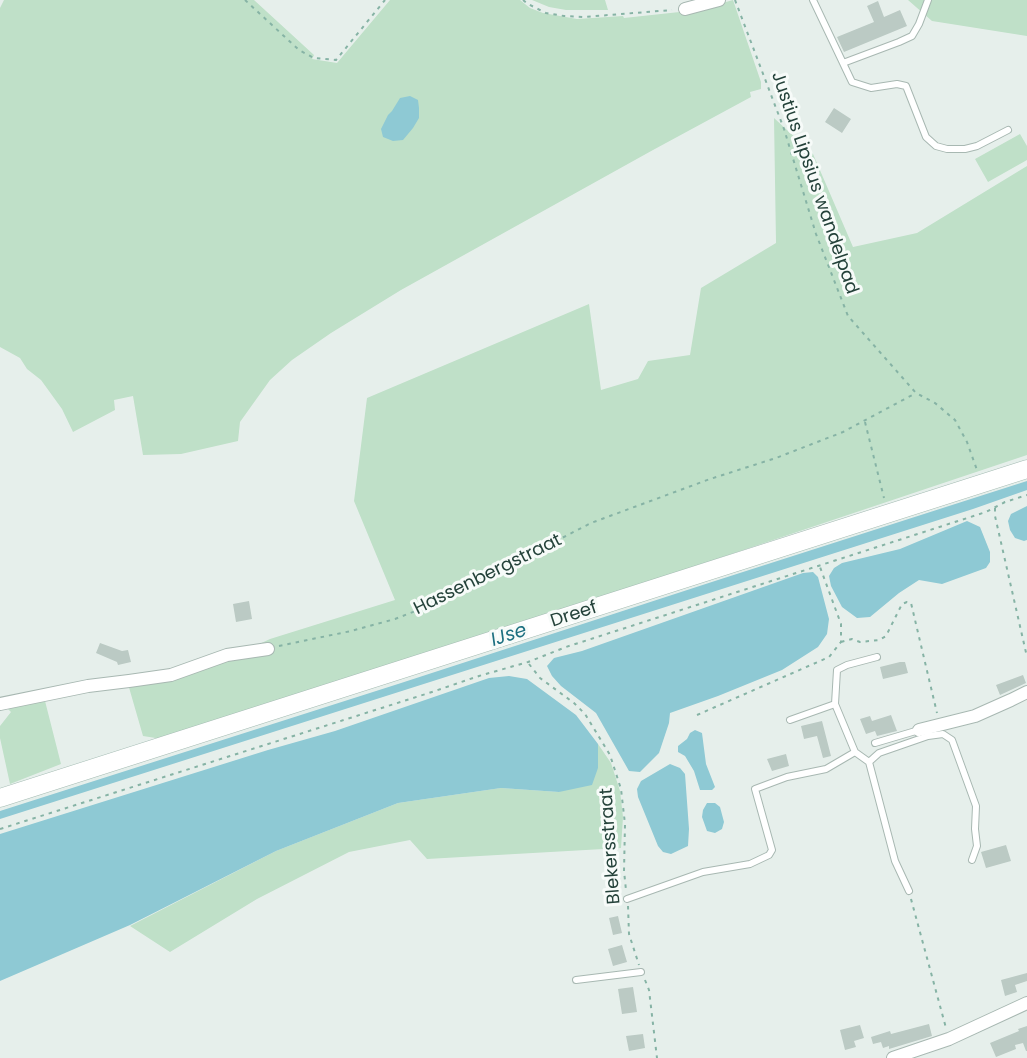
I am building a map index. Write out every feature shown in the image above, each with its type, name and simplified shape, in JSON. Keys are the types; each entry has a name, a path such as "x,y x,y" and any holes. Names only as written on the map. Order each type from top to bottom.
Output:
{"main road":[{"name":"Dreef","path":"0,798 1027,469"}],"street":[{"path":"685,9 719,0"},
{"path":"0,704 88,686 171,675 227,655 268,649"},
{"path":"919,730 975,716 1027,692"},
{"path":"893,1058 949,1039 1027,1003"}],"lane":[{"path":"813,0 852,82 871,88 897,84 906,86 926,137 936,146 965,149 977,146 1008,130"},
{"path":"843,63 912,36 928,0"},
{"path":"877,656 837,670 835,704 855,752 869,762 895,861 909,891"},
{"path":"790,720 835,704"},
{"path":"875,743 919,730"},
{"path":"869,762 879,753 928,736 943,734 952,740 976,806 977,846 972,860"},
{"path":"627,899 703,872 750,864 769,855 772,850 755,789 787,776 826,769 855,752"},
{"path":"576,980 642,972"}],"path":[{"path":"246,0 299,50 314,58 336,60 385,0"},
{"path":"523,0 546,13 565,16 584,17 685,9"},
{"name":"Justius Lipsius wandelpad","path":"734,0 784,129 816,234 848,316 916,393 935,403 956,420 982,484"},
{"name":"Hassenbergstraat","path":"268,649 395,620 436,603 591,523 843,432 916,393"},
{"path":"864,421 889,514"},
{"path":"0,829 528,662 566,647 986,512 1027,495"},
{"path":"995,507 1027,657"},
{"path":"820,566 841,624 841,642"},
{"path":"697,715 829,657 841,642 852,639 860,642 879,640 886,636 902,604 907,602 911,603 941,724"},
{"name":"Blekersstraat","path":"528,662 540,678 585,714 610,755 621,789 625,824 624,871 629,934 649,990 657,1058"},
{"path":"909,891 949,1039"}],"green space":[{"path":"4,0 254,0 314,55 312,59 337,63 390,0 520,0 543,13 577,19 624,18 698,10 733,0 761,82 761,89 750,92 751,97 401,290 331,333 292,360 270,380 240,422 238,441 181,454 143,455 133,396 114,400 115,410 73,432 62,409 41,380 27,369 20,358 0,347 0,8"},
{"path":"532,0 605,0 608,10 566,10"},
{"path":"908,0 1027,0 1027,36 932,21"},
{"path":"774,118 813,154 853,247 917,233 1027,166 1027,455 561,611 162,739 143,736 128,684 236,655 270,639 395,600 354,501 367,398 589,304 601,390 638,379 648,361 690,355 701,288 776,243"},
{"path":"1020,134 1027,146 1027,160 988,182 975,159"},
{"path":"44,697 61,764 10,784 0,738 0,726 11,712 6,707"},
{"path":"598,744 611,763 620,791 623,817 621,848 427,859 410,840 349,852 257,899 170,952 130,926 276,851 398,803 501,788 559,792 598,768"}],"water":[{"path":"410,96 418,100 419,108 419,118 413,128 403,140 393,141 383,137 381,129 388,115 400,98"},
{"path":"1027,481 1027,490 973,509 0,819 0,811"},
{"path":"1027,506 1027,540 1024,541 1015,538 1008,521 1011,514"},
{"path":"967,521 980,527 990,552 990,562 986,568 942,584 919,580 870,617 857,618 842,607 831,586 829,576 834,568 842,563 900,549"},
{"path":"813,572 818,577 829,619 827,634 818,647 782,670 670,713 659,753 640,772 629,771 596,713 561,686 547,666 554,658 582,651 803,573"},
{"path":"509,676 527,679 576,715 598,744 598,768 592,785 559,792 501,788 398,803 276,851 130,925 0,981 0,834 335,731 489,678"},
{"path":"695,730 702,733 706,764 715,787 712,790 700,790 694,771 685,756 678,752 678,746"},
{"path":"670,764 680,768 685,774 689,829 688,846 671,854 663,852 658,846 637,789 641,781"},
{"path":"707,803 715,803 720,807 724,822 722,829 715,833 707,831 702,817"}],"building":[{"path":"878,1 884,17 900,10 907,26 844,52 837,37 874,22 867,6"},
{"path":"834,108 851,119 842,133 825,122"},
{"path":"249,601 252,619 236,622 233,604"},
{"path":"100,643 122,651 128,650 131,662 118,665 117,662 96,653"},
{"path":"905,662 908,673 883,679 880,667"},
{"path":"1023,675 1026,683 1000,695 996,685"},
{"path":"891,715 897,731 877,736 875,731 866,734 860,719 870,716 872,721"},
{"path":"822,721 831,756 823,758 817,736 804,739 801,726"},
{"path":"786,754 789,766 772,771 767,759"},
{"path":"1006,845 1011,861 986,868 981,852"},
{"path":"618,916 622,933 613,935 609,918"},
{"path":"622,945 627,962 613,966 608,949"},
{"path":"1027,973 1027,981 1015,985 1017,992 1005,996 1001,980"},
{"path":"633,987 637,1012 622,1014 618,989"},
{"path":"929,1024 932,1036 889,1049 889,1046 883,1048 881,1042 873,1044 871,1037"},
{"path":"860,1025 864,1038 854,1041 856,1047 845,1050 840,1030"},
{"path":"1027,1026 1027,1051 1023,1043 1015,1045 1016,1049 996,1057 990,1043"},
{"path":"643,1034 645,1048 629,1051 626,1036"}],"water label":[{"name":"IJse","path":"509,636"}]}
